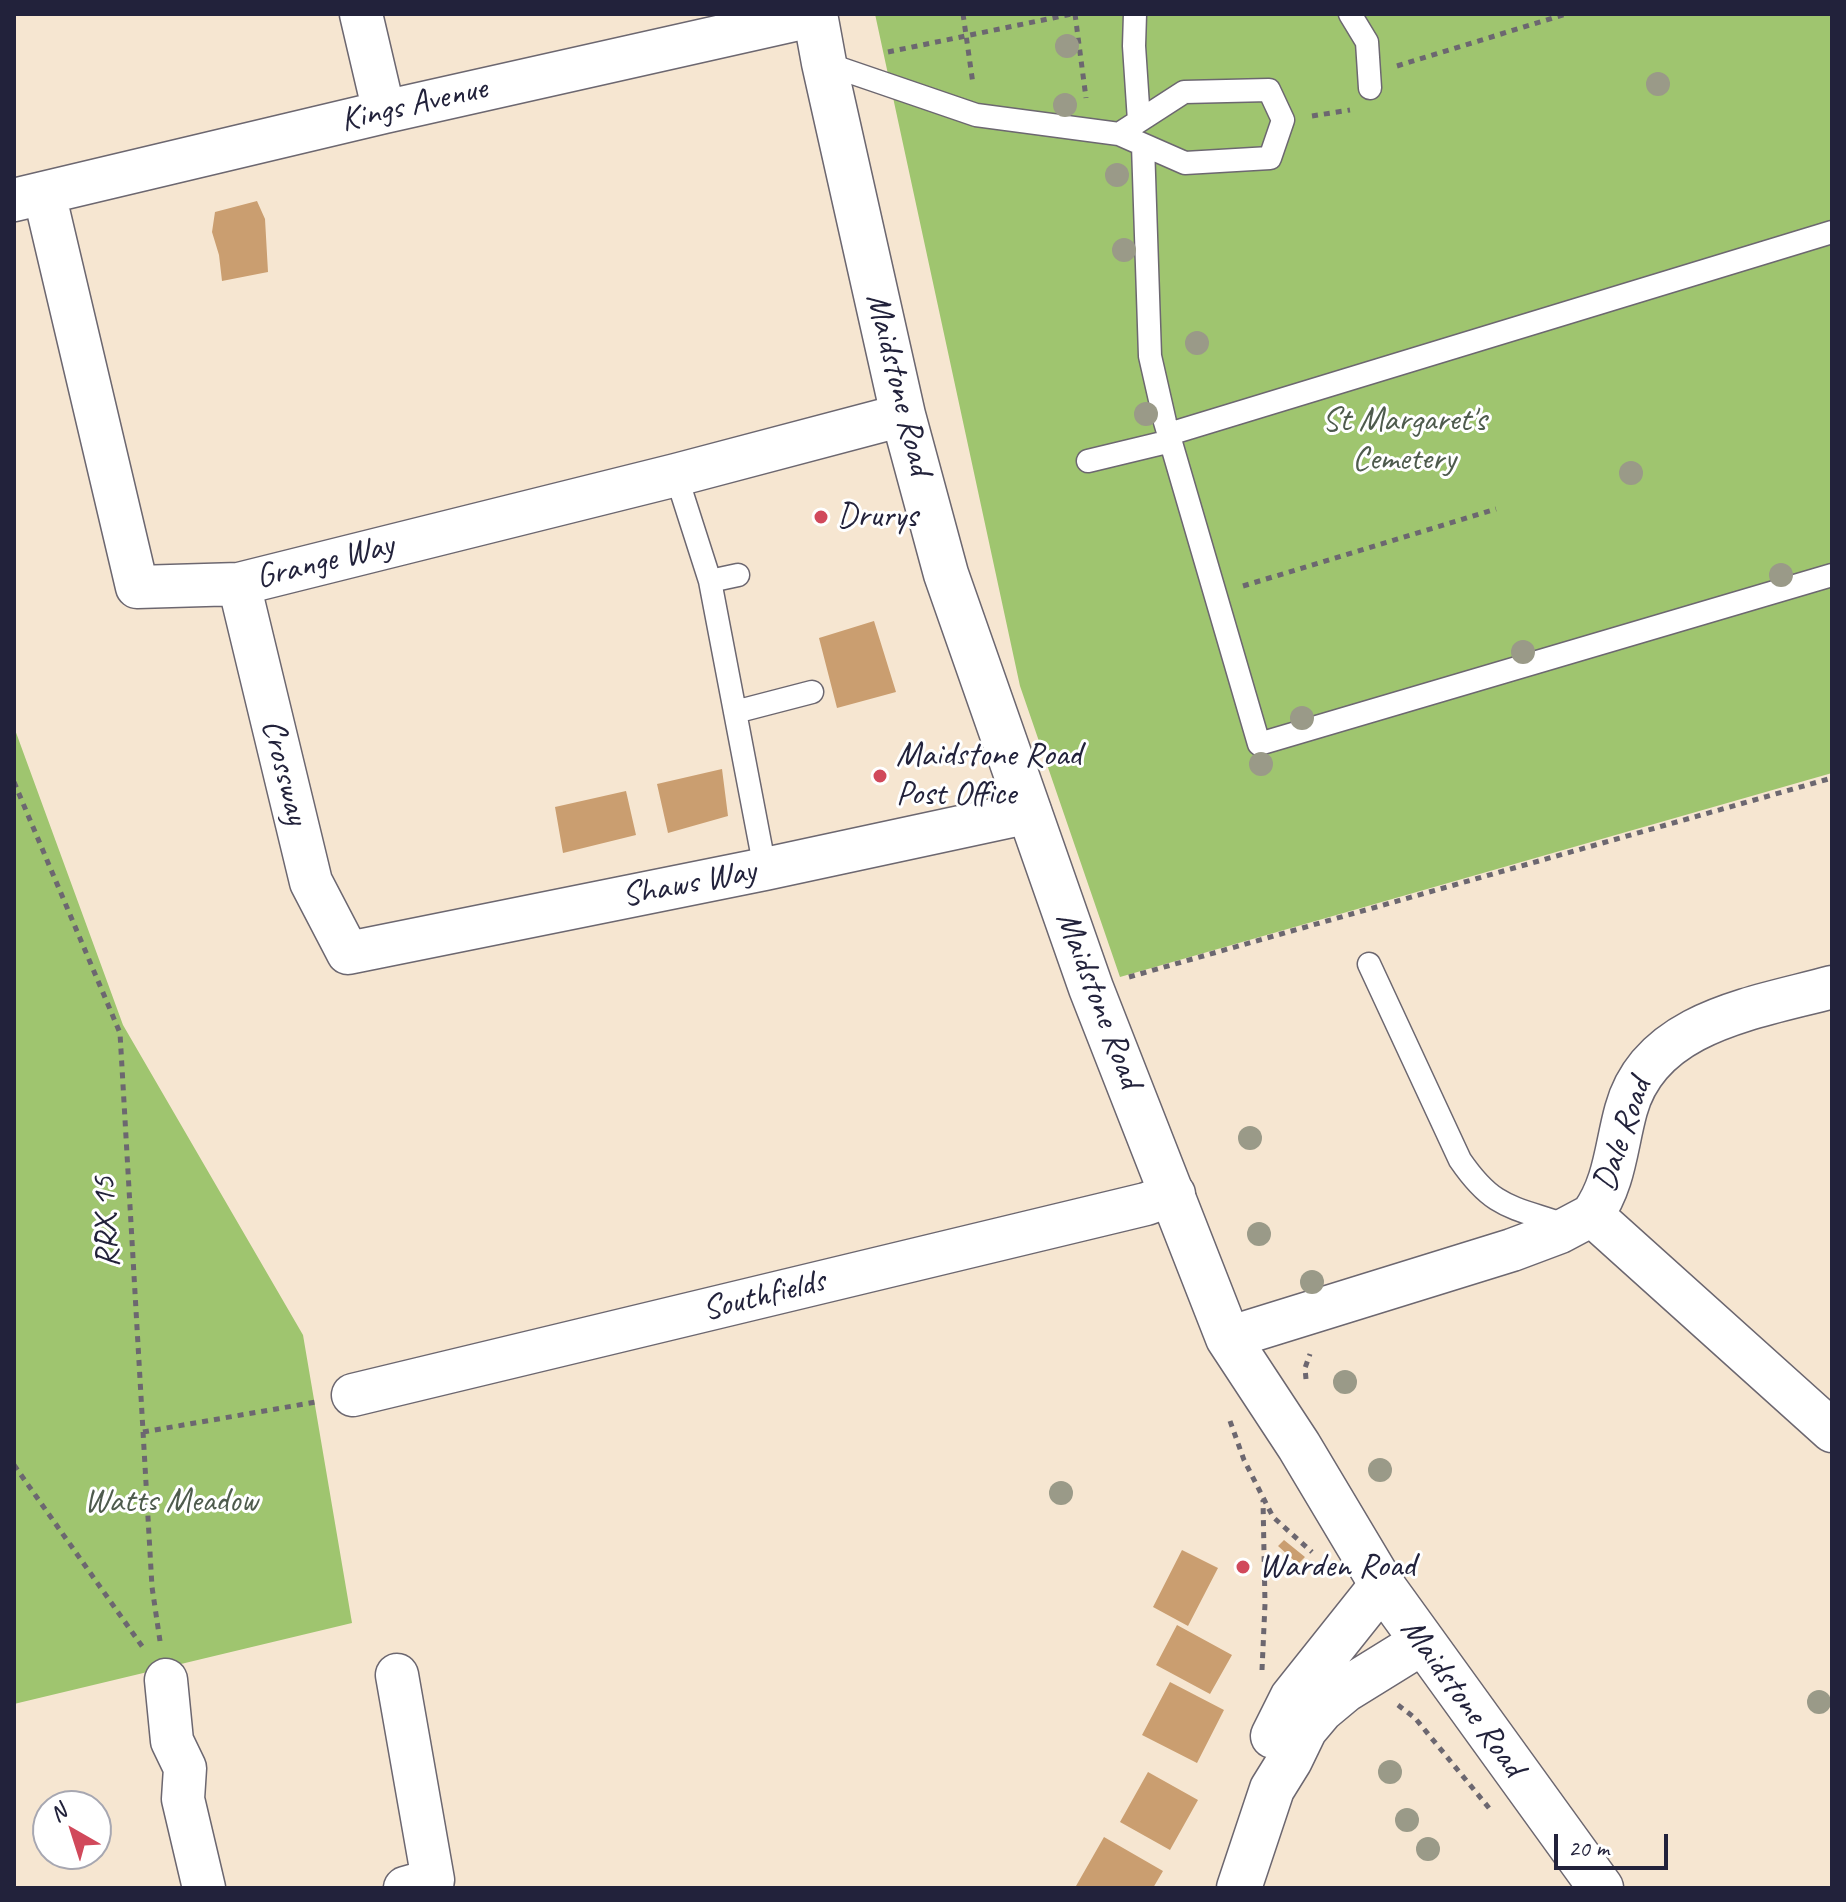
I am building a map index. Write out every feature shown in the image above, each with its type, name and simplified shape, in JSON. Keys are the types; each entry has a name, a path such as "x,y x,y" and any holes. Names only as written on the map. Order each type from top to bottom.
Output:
{"main road":[{"name":"Maidstone Road","path":"816,14 843,70 903,415 946,574 1091,988 1228,1338 1421,1643 1601,1888"},
{"path":"1272,1789 1265,1763 1285,1712 1322,1658 1382,1585"},
{"path":"1239,1888 1272,1789 1305,1729 1321,1710 1367,1674 1421,1643"}],"street":[{"path":"361,14 384,112"},
{"name":"Kings Avenue","path":"29,196 816,14"},
{"name":"Grange Way","path":"29,196 137,587 239,584 903,415"},
{"name":"Crossway","path":"239,584 311,882 348,953"},
{"name":"Shaws Way","path":"348,953 1030,812"},
{"name":"Dale Road","path":"1592,1215 1609,1183 1630,1097 1642,1071 1654,1058 1688,1033 1728,1016 1832,987"},
{"name":"Southfields","path":"353,1395 1146,1204 1174,1194"},
{"path":"1228,1338 1512,1250 1549,1237 1592,1215 1832,1431"},
{"path":"397,1675 433,1880 405,1888"},
{"path":"166,1680 172,1741 185,1768 183,1799 204,1888"}],"lane":[{"path":"1135,14 1139,121"},
{"path":"1350,14 1367,42 1369,81"},
{"path":"843,70 976,115 1119,134 1185,163 1270,158 1283,120 1269,90 1184,92 1119,134"},
{"path":"1143,145 1150,356 1170,438 1259,744 1832,575"},
{"path":"1088,461 1832,232"},
{"path":"676,475 710,581 765,869"},
{"path":"710,581 738,575"},
{"path":"735,712 812,692"},
{"path":"1369,964 1460,1160 1477,1185 1497,1202 1562,1224 1592,1215"}],"path":[{"path":"963,14 976,115"},
{"path":"843,70 871,56 1074,14 1090,131"},
{"path":"1283,120 1354,109 1369,81 1566,14"},
{"path":"1216,594 1496,509"},
{"path":"1091,988 1832,778"},
{"name":"RRX 15","path":"14,782 120,1033 152,1587 166,1680"},
{"path":"1307,1382 1305,1368 1316,1345"},
{"path":"143,1432 353,1395"},
{"path":"1227,1412 1244,1460 1275,1519 1320,1560"},
{"path":"14,1465 166,1680"},
{"path":"1262,1672 1265,1604 1263,1497"},
{"path":"1390,1703 1415,1718 1490,1810"}],"green space":[{"name":"St Margaret's Cemetery","path":"875,14 1832,14 1832,773 1120,977 1020,686"},
{"name":"Watts Meadow","path":"14,727 123,1025 303,1335 352,1623 14,1704"}],"building":[{"path":"257,201 265,219 268,272 222,281 212,232 215,212"},
{"path":"874,621 896,692 837,708 819,638"},
{"path":"722,769 728,816 668,833 657,784"},
{"path":"626,791 636,835 563,853 555,807"},
{"path":"1284,1540 1305,1557 1298,1564 1278,1546"},
{"path":"1182,1550 1218,1568 1188,1626 1153,1607"},
{"path":"1177,1625 1232,1655 1210,1694 1156,1665"},
{"path":"1170,1682 1224,1710 1197,1763 1142,1735"},
{"path":"1148,1772 1198,1800 1170,1850 1120,1822"},
{"path":"1104,1837 1163,1871 1153,1888 1076,1886"}],"place":[{"name":"Drurys","path":"821,517"},
{"name":"Maidstone Road Post Office","path":"880,776"},
{"name":"Warden Road","path":"1243,1567"}]}
